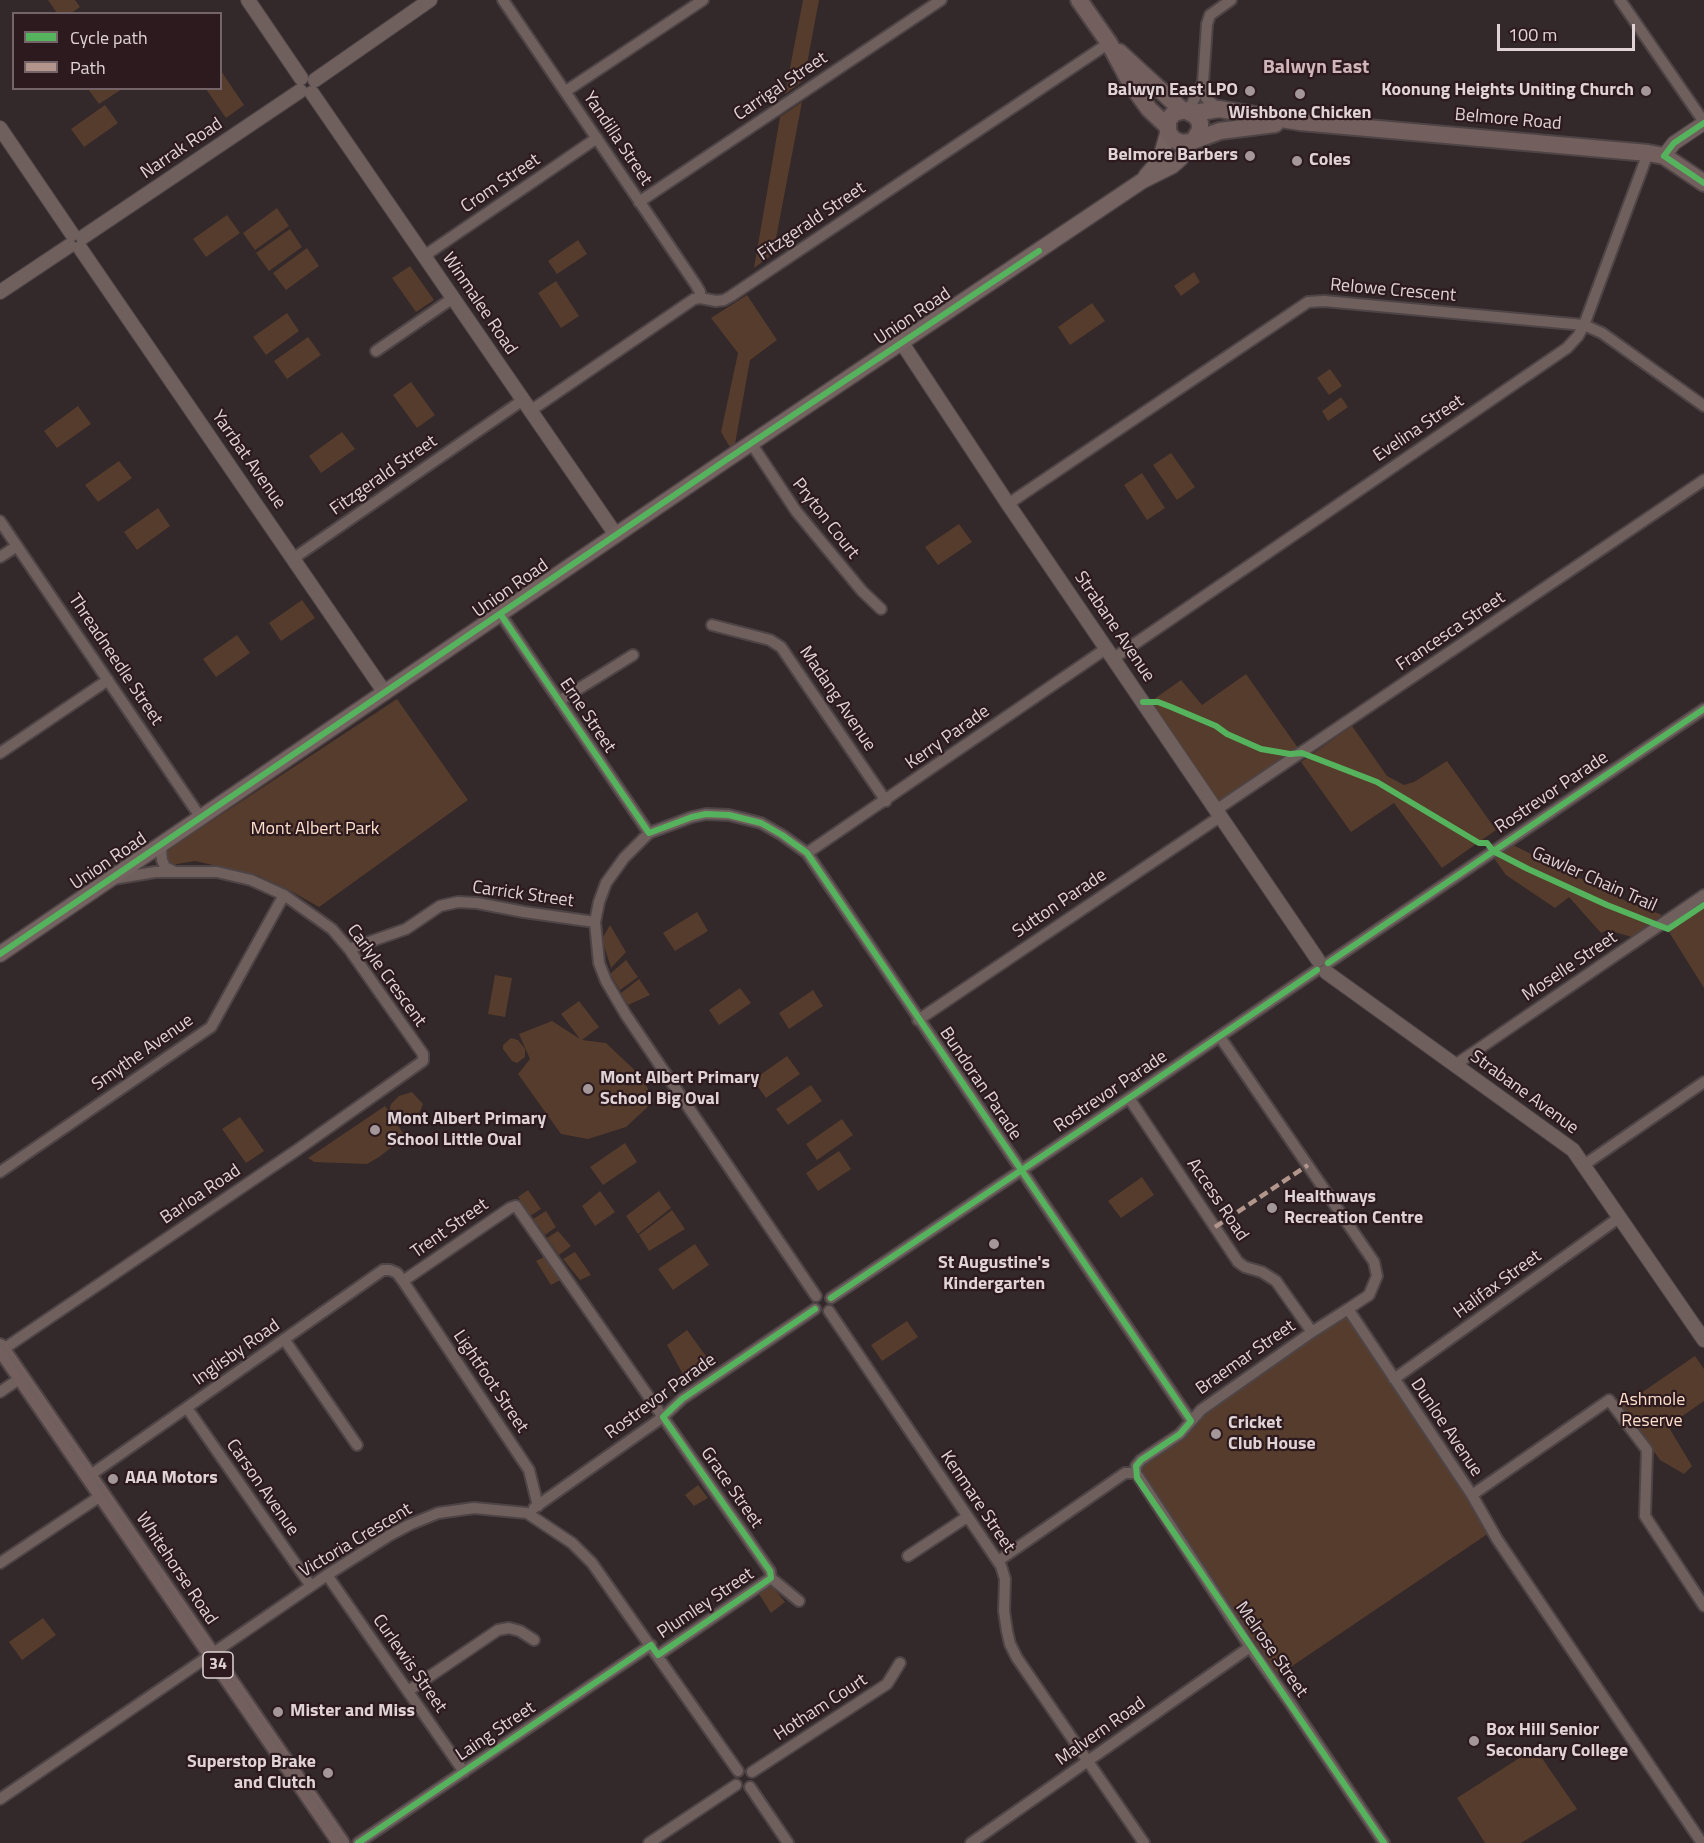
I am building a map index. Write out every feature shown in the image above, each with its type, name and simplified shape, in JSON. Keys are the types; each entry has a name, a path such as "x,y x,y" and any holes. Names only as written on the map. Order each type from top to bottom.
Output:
{"main road":[{"path":"1079,0 1109,43 1131,84 1149,109 1176,142 1192,141 1199,134 1198,119 1109,43"},
{"name":"Belmore Road","path":"1188,111 1219,109 1300,122 1656,154 1704,183"},
{"path":"1167,129 1172,115 1188,111"},
{"name":"Belmore Road","path":"1192,141 1230,129 1300,122"},
{"name":"Union Road","path":"1142,181 1160,160 1167,129"},
{"name":"Union Road","path":"0,954 751,443 1142,181 1172,166 1180,159 1192,141"},
{"name":"Whitehorse Road","path":"1,1349 341,1843"}],"street":[{"name":"Winmalee Road","path":"248,0 616,535"},
{"name":"Narrak Road","path":"0,292 430,0"},
{"name":"Yandilla Street","path":"503,0 700,292 700,298"},
{"path":"566,91 703,0"},
{"name":"Carrigal Street","path":"639,202 941,0"},
{"path":"1219,109 1206,98 1203,83 1207,24 1210,15 1231,0"},
{"path":"1620,0 1704,122 1656,154"},
{"name":"Fitzgerald Street","path":"294,558 527,405 694,300 700,298 716,301 732,296 1109,43"},
{"path":"1188,111 1203,83"},
{"name":"Yarrbat Avenue","path":"0,128 385,693"},
{"name":"Crom Street","path":"424,256 597,138"},
{"name":"Evelina Street","path":"1110,653 1567,348 1584,325 1640,175 1656,154"},
{"path":"376,351 453,298"},
{"name":"Relowe Crescent","path":"1008,504 1308,302 1324,301 1584,325 1602,333 1704,406"},
{"name":"Strabane Avenue","path":"902,343 1008,504 1322,966 1573,1150 1704,1340"},
{"name":"Pryton Court","path":"751,443 796,511 862,591 881,609"},
{"name":"Francesca Street","path":"1219,813 1704,480"},
{"name":"Threadneedle Street","path":"0,521 201,818"},
{"path":"0,557 17,546"},
{"name":"Erne Street","path":"501,615 649,833"},
{"name":"Madang Avenue","path":"712,625 770,640 781,647 886,801"},
{"name":"Kerry Parade","path":"807,854 1110,653"},
{"path":"559,701 633,655"},
{"path":"0,753 108,680"},
{"name":"Rostrevor Parade","path":"831,1298 1704,709"},
{"name":"Sutton Parade","path":"918,1020 1219,813"},
{"name":"Bundoran Parade","path":"649,833 692,817 706,814 729,815 761,823 807,854 1191,1421"},
{"path":"649,833 624,858 606,883 595,922 599,963 606,981 626,1015 816,1296"},
{"path":"164,843 161,851 162,860 165,867 173,871"},
{"name":"Carlyle Crescent","path":"107,881 141,874 173,871 217,872 251,880 284,895 332,929 349,950 423,1054 423,1061 417,1066"},
{"name":"Smythe Avenue","path":"0,1172 212,1027 284,895"},
{"name":"Moselle Street","path":"1455,1065 1704,895"},
{"name":"Carrick Street","path":"349,950 406,929 440,906 458,902 595,922"},
{"path":"1220,1037 1374,1262 1377,1276 1369,1295 1348,1310"},
{"name":"Barloa Road","path":"1,1349 417,1066"},
{"path":"1584,1165 1704,1082"},
{"name":"Access Road","path":"1130,1098 1238,1262 1276,1281 1311,1332"},
{"name":"Trent Street","path":"403,1281 516,1206"},
{"name":"Grace Street","path":"516,1206 770,1571 771,1578 799,1601"},
{"name":"Halifax Street","path":"1394,1379 1620,1217"},
{"name":"Inglisby Road","path":"89,1476 383,1270 397,1273 403,1281"},
{"name":"Lightfoot Street","path":"403,1281 529,1470 538,1506"},
{"path":"823,1294 831,1298 832,1305 829,1311 820,1312 815,1309 813,1302 816,1296 823,1294"},
{"name":"Rostrevor Parade","path":"527,1513 663,1417 682,1399 815,1309"},
{"name":"Braemar Street","path":"998,1561 1125,1473 1136,1473 1136,1466 1141,1460 1180,1434 1201,1410 1311,1332 1348,1310"},
{"name":"Dunloe Avenue","path":"1348,1310 1472,1495 1508,1557 1699,1839"},
{"name":"Kenmare Street","path":"829,1311 998,1561 1005,1579 1004,1611 1010,1644 1017,1658 1144,1843"},
{"path":"284,1340 357,1445"},
{"path":"0,1392 22,1377"},
{"path":"1472,1495 1609,1400 1647,1450 1645,1516 1704,1605"},
{"name":"Carson Avenue","path":"187,1408 311,1586"},
{"name":"Melrose Street","path":"1136,1473 1137,1478 1250,1647 1290,1702 1384,1843"},
{"path":"0,1563 102,1495"},
{"name":"Victoria Crescent","path":"0,1799 327,1575 409,1525 438,1513 474,1508 527,1513 572,1543 592,1563 738,1771"},
{"path":"908,1556 967,1517"},
{"name":"Curlewis Street","path":"327,1575 464,1772"},
{"name":"Plumley Street","path":"658,1655 771,1578"},
{"path":"408,1691 498,1630 509,1628 520,1631 534,1640"},
{"name":"Laing Street","path":"358,1843 651,1645"},
{"name":"Malvern Road","path":"971,1843 1250,1647"},
{"name":"Hotham Court","path":"752,1772 887,1684 900,1663"},
{"path":"745,1769 752,1772 754,1780 750,1787 743,1789 736,1785 734,1778 738,1771 745,1769"},
{"path":"649,1843 736,1785"},
{"path":"750,1787 788,1843"}],"green space":[{"path":"48,0 75,0 80,7 72,12 56,12"},
{"path":"803,0 819,0 804,80 785,94"},
{"path":"222,72 244,105 226,118 207,90 222,90"},
{"path":"89,90 120,90 99,104"},
{"path":"802,102 773,254 754,268 780,117"},
{"path":"105,105 118,123 84,147 71,129"},
{"path":"277,208 289,226 255,250 243,233"},
{"path":"227,215 240,233 206,257 193,239"},
{"path":"290,229 302,247 269,271 256,253"},
{"path":"578,240 587,254 557,274 548,261"},
{"path":"307,248 319,266 286,290 273,273"},
{"path":"410,266 434,300 416,312 392,278"},
{"path":"1194,272 1200,282 1181,296 1174,286"},
{"path":"556,281 579,316 561,328 538,293"},
{"path":"747,295 777,340 750,360 735,444 731,449 721,432 738,353 711,318"},
{"path":"1092,303 1105,321 1070,345 1058,327"},
{"path":"287,313 299,331 266,355 253,337"},
{"path":"308,337 321,355 287,379 274,361"},
{"path":"1330,369 1342,386 1329,395 1317,378"},
{"path":"411,382 435,415 417,428 393,395"},
{"path":"1341,397 1348,407 1328,421 1322,411"},
{"path":"78,406 91,424 57,448 44,431"},
{"path":"342,432 355,449 321,473 309,456"},
{"path":"1171,453 1195,487 1177,500 1153,465"},
{"path":"119,461 132,478 98,502 85,485"},
{"path":"1142,473 1165,508 1147,520 1124,485"},
{"path":"158,508 170,526 137,550 124,532"},
{"path":"959,524 972,542 938,565 925,547"},
{"path":"302,600 315,618 281,641 269,623"},
{"path":"237,635 250,653 216,677 203,659"},
{"path":"1246,674 1298,748 1218,802 1150,702 1181,680 1202,705"},
{"name":"Mont Albert Park","path":"397,699 468,800 319,907 257,875 195,861 171,865 163,856 172,847"},
{"path":"1352,726 1387,776 1404,785 1414,782 1447,761 1496,830 1442,868 1394,803 1351,832 1301,762"},
{"path":"1513,845 1628,902 1662,915 1632,937 1607,930 1601,933 1569,897 1555,908 1506,875 1493,857"},
{"path":"1704,908 1704,988 1669,932"},
{"path":"697,912 708,931 675,951 663,933"},
{"path":"610,925 626,952 611,968 602,939"},
{"path":"626,960 638,977 620,990 610,974"},
{"path":"495,975 512,978 505,1017 488,1014"},
{"path":"639,979 650,995 628,1005 621,993"},
{"path":"740,988 751,1003 719,1025 709,1010"},
{"path":"813,990 823,1006 789,1029 779,1013"},
{"name":"Mont Albert Primary School Big Oval","path":"579,1001 599,1027 582,1040 606,1043 642,1077 654,1101 626,1127 588,1139 561,1134 518,1074 530,1059 519,1034 552,1021 580,1039 561,1014"},
{"path":"511,1038 518,1040 525,1049 525,1057 517,1063 512,1061 503,1049 503,1045"},
{"path":"787,1056 800,1074 766,1098 753,1080"},
{"path":"811,1085 822,1101 788,1125 776,1109"},
{"name":"Mont Albert Primary School Little Oval","path":"412,1092 423,1104 419,1114 409,1123 397,1123 405,1137 379,1157 367,1164 314,1162 308,1158 385,1106 389,1111 391,1104 399,1096"},
{"path":"240,1117 264,1151 246,1163 222,1129"},
{"path":"842,1119 853,1135 817,1160 806,1144"},
{"path":"625,1143 637,1162 603,1185 590,1167"},
{"path":"839,1151 851,1169 818,1191 806,1173"},
{"path":"1142,1177 1154,1195 1121,1218 1108,1201"},
{"path":"528,1190 541,1209 530,1216 518,1197"},
{"path":"600,1191 615,1212 595,1226 582,1206"},
{"path":"659,1191 671,1208 638,1234 626,1216"},
{"path":"672,1210 685,1229 649,1251 639,1235"},
{"path":"546,1211 556,1227 545,1235 533,1219"},
{"path":"558,1231 571,1246 559,1255 547,1238"},
{"path":"695,1244 709,1265 673,1290 658,1269"},
{"path":"575,1252 591,1275 580,1280 563,1259"},
{"path":"544,1257 560,1280 551,1285 536,1261"},
{"path":"1348,1309 1492,1531 1273,1679 1136,1473 1141,1460"},
{"path":"907,1321 918,1337 882,1361 871,1345"},
{"path":"687,1330 711,1363 685,1378 667,1345"},
{"name":"Ashmole Reserve","path":"1695,1356 1704,1369 1704,1401 1668,1426 1692,1466 1684,1474 1660,1460 1622,1406"},
{"path":"698,1485 708,1498 694,1506 685,1495"},
{"path":"771,1585 785,1602 771,1613 759,1594"},
{"path":"43,1618 56,1635 22,1660 9,1642"},
{"path":"1535,1748 1577,1809 1521,1843 1485,1843 1457,1798"}],"tram line":[{"path":"0,1343 344,1843"}],"marked path":[{"path":"1215,1227 1308,1165"}],"cycle path":[{"path":"1704,123 1674,143 1664,156 1704,183"},
{"path":"0,954 726,460 1039,251"},
{"path":"501,615 649,833 692,817 706,814 729,815 761,823 807,853 1191,1421 1180,1434 1141,1460 1136,1466 1137,1478 1384,1843"},
{"name":"Gawler Chain Trail","path":"1143,702 1158,702 1171,707 1216,726 1227,734 1261,749 1290,754 1302,753 1377,782 1479,843 1487,843 1493,851 1528,869 1607,905 1668,929 1704,905"},
{"path":"1328,963 1704,709"},
{"path":"831,1298 1317,970"},
{"path":"358,1843 651,1645 658,1655 771,1578 770,1571 663,1417 682,1399 815,1309"}],"place":[{"name":"Balwyn East LPO","path":"1250,91"},
{"name":"Koonung Heights Uniting Church","path":"1646,91"},
{"name":"Wishbone Chicken","path":"1300,94"},
{"name":"Belmore Barbers","path":"1250,156"},
{"name":"Coles","path":"1297,161"},
{"name":"Mont Albert Primary School Big Oval","path":"588,1089"},
{"name":"Mont Albert Primary School Little Oval","path":"375,1130"},
{"name":"Healthways Recreation Centre","path":"1272,1208"},
{"name":"St Augustine's Kindergarten","path":"994,1244"},
{"name":"Cricket Club House","path":"1216,1434"},
{"name":"AAA Motors","path":"113,1479"},
{"name":"Mister and Miss","path":"278,1712"},
{"name":"Box Hill Senior Secondary College","path":"1474,1741"},
{"name":"Superstop Brake and Clutch","path":"328,1773"}],"district":[{"name":"Balwyn East","path":"1316,68"}]}
